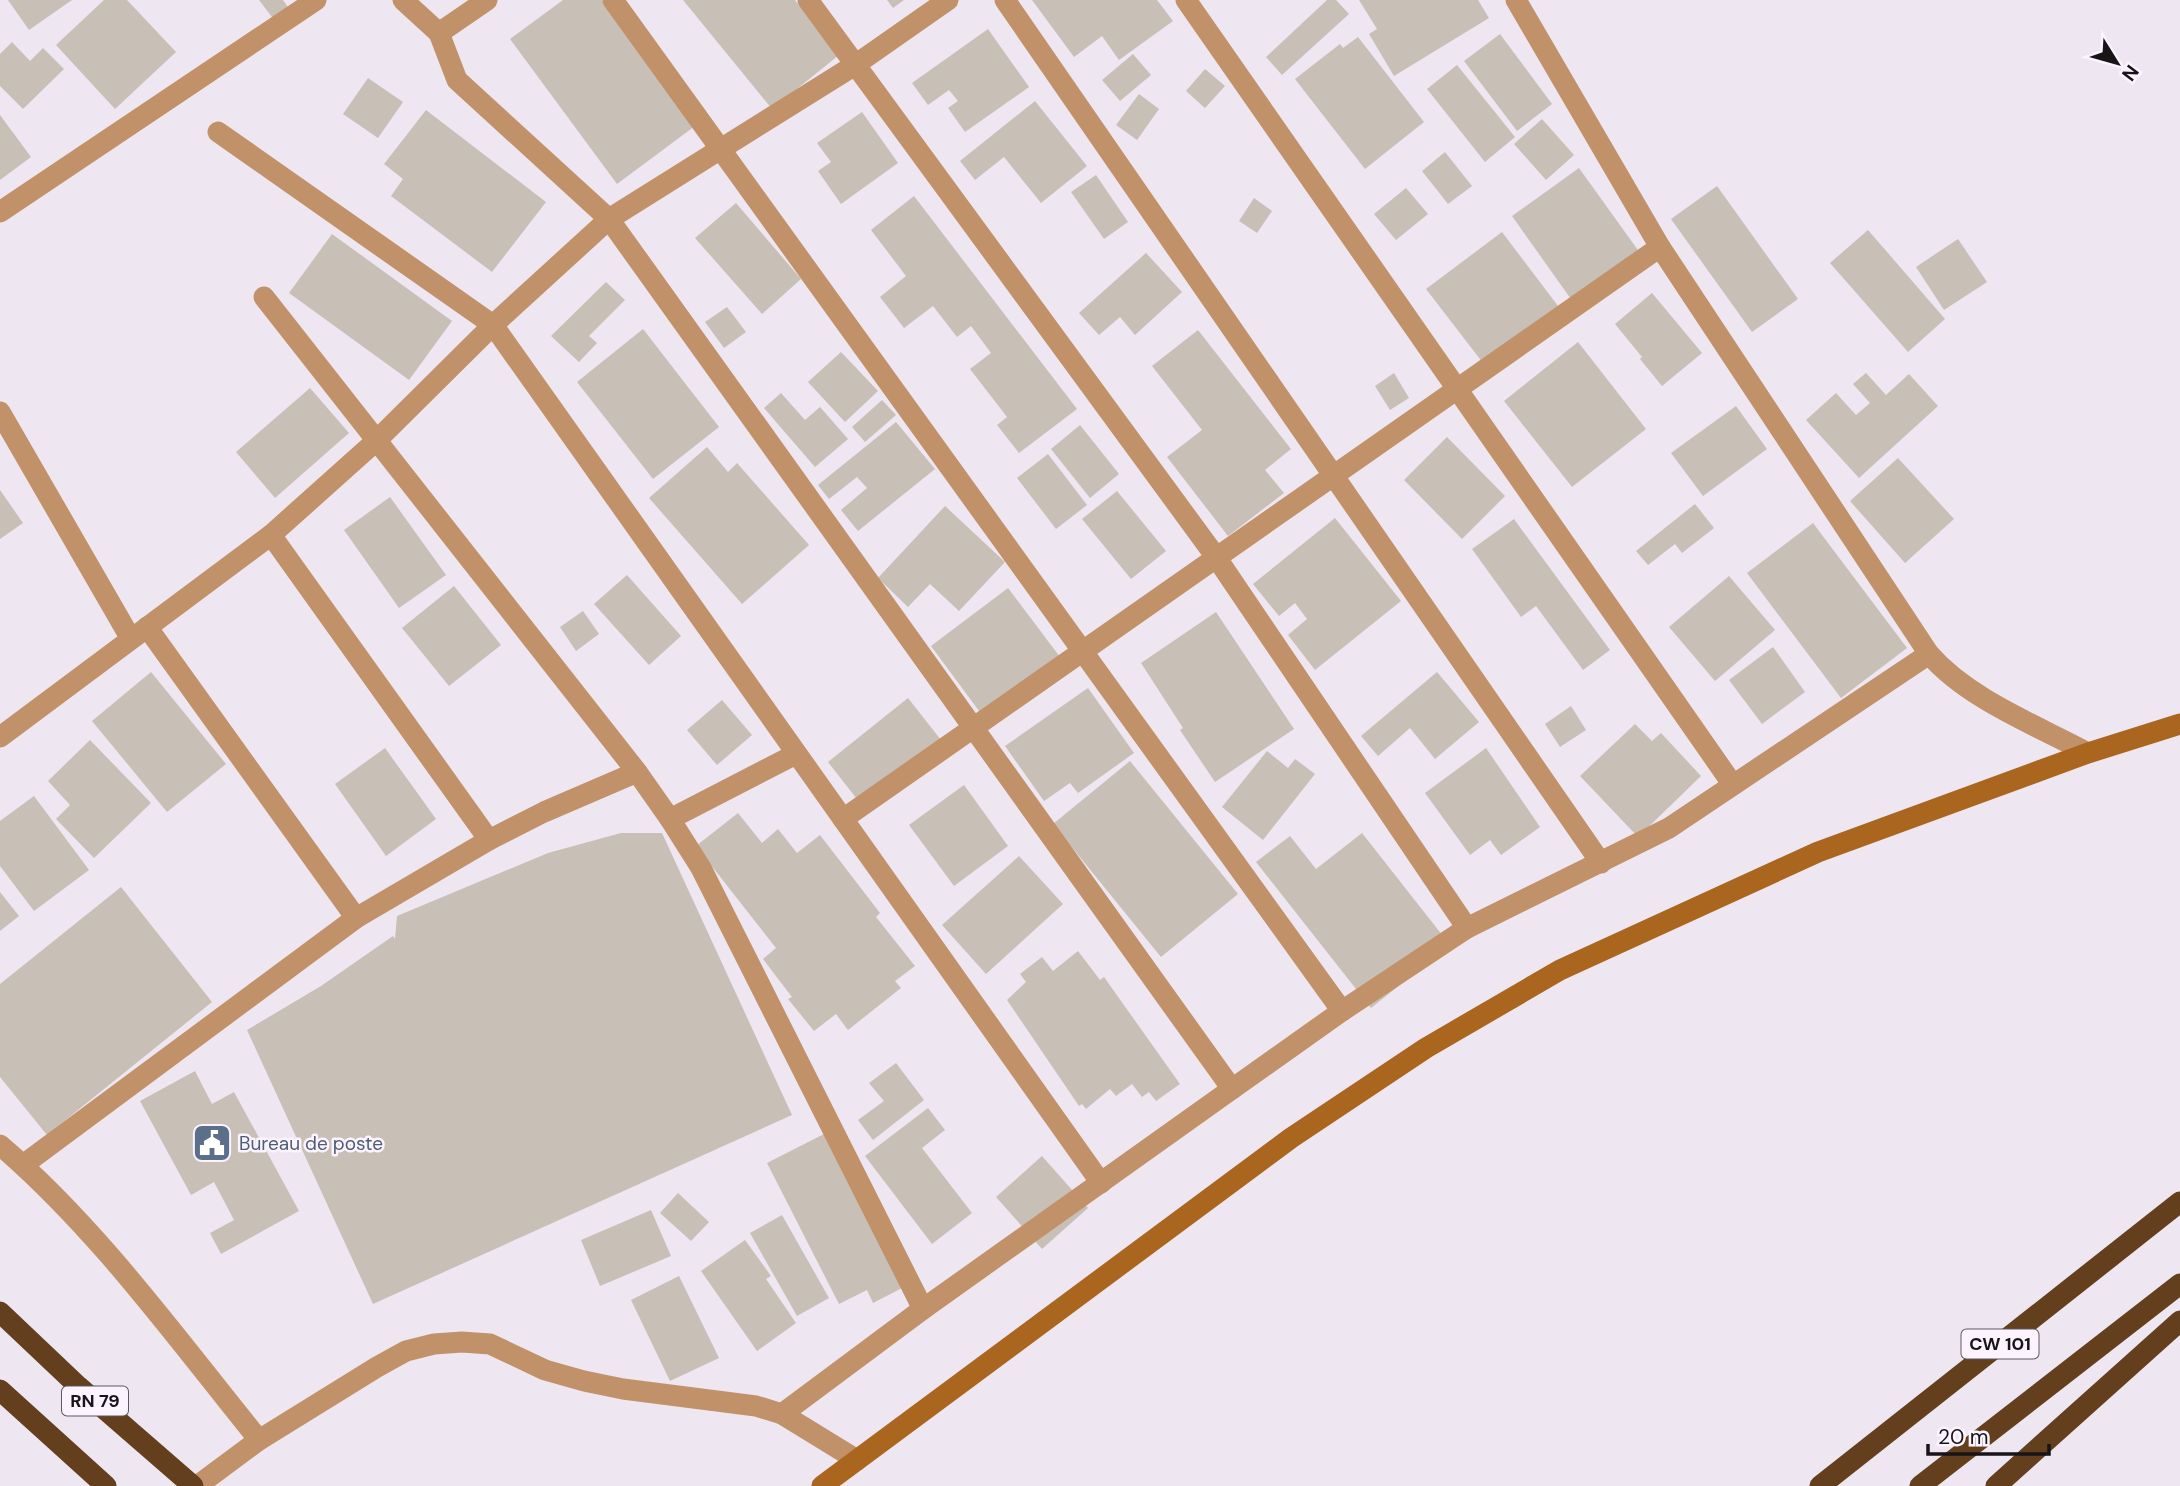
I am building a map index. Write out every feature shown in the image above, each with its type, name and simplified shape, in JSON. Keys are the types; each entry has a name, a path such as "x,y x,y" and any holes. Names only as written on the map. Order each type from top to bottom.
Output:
{"highway":[{"name":"CW 101","path":"1820,1486 2180,1202"},
{"name":"CW 101","path":"1920,1486 2180,1284"},
{"name":"RN 79","path":"0,1312 78,1386 195,1486"},
{"path":"1996,1486 2180,1321"},
{"name":"RN 79","path":"0,1390 106,1486"}],"main road":[{"path":"822,1486 1291,1138 1426,1048 1549,977 1818,852 2088,753 2180,724"}],"street":[{"path":"0,212 316,0"},
{"path":"402,0 439,33 457,80 609,219 1232,1089"},
{"path":"439,33 487,0"},
{"path":"613,0 1342,1011"},
{"path":"808,0 1216,557 1467,928"},
{"path":"0,737 271,535 376,441 493,325 609,219 856,65 948,0"},
{"path":"1004,0 1601,863"},
{"path":"1186,0 1733,785"},
{"path":"1516,0 1660,247 1929,654 1942,669 1978,695 2088,753"},
{"path":"218,132 493,325 1101,1183"},
{"path":"842,819 1660,247"},
{"path":"264,297 637,772 670,819 701,869 923,1309"},
{"path":"0,412 139,633 356,918"},
{"path":"271,535 489,840"},
{"path":"782,1414 923,1309 1232,1089 1342,1011 1467,928 1669,828 1929,654"},
{"path":"670,819 796,754"},
{"path":"23,1165 356,918 489,840 544,812 637,772"},
{"path":"0,1145 23,1165 109,1256 259,1440"},
{"path":"195,1486 259,1440 406,1351 433,1344 462,1342 490,1345 545,1370 584,1381 623,1389 756,1406 782,1414 856,1460"}],"building":[{"path":"8,0 72,0 29,30"},
{"path":"104,0 127,0 176,52 115,109 56,45"},
{"path":"259,0 283,0 290,10 275,21"},
{"path":"563,0 602,0 695,126 617,184 510,39"},
{"path":"683,0 795,0 839,55 772,109"},
{"path":"887,0 904,0 893,8"},
{"path":"1032,0 1157,0 1173,21 1119,60 1102,36 1074,57"},
{"path":"1327,0 1336,0 1349,14 1282,75 1266,57"},
{"path":"1359,0 1478,0 1489,18 1394,76 1369,34 1377,29"},
{"path":"988,29 1029,87 965,132 948,108 958,101 949,90 928,105 912,83"},
{"path":"1500,34 1552,104 1517,131 1464,61"},
{"path":"1358,37 1424,122 1365,169 1295,79 1340,44 1343,48"},
{"path":"12,42 30,61 43,48 64,69 23,109 0,86 0,54"},
{"path":"1133,54 1151,75 1120,101 1102,80"},
{"path":"1457,65 1515,137 1485,162 1427,89"},
{"path":"1205,69 1225,86 1205,108 1186,91"},
{"path":"368,78 403,102 378,138 343,114"},
{"path":"1139,94 1159,109 1137,140 1116,125"},
{"path":"1035,101 1087,166 1041,203 1004,157 975,180 960,161"},
{"path":"426,110 546,202 492,272 391,196 403,179 384,164"},
{"path":"862,112 898,163 841,204 818,171 831,162 817,143"},
{"path":"0,115 31,157 0,180"},
{"path":"1542,119 1574,155 1546,180 1514,144"},
{"path":"1445,152 1472,186 1448,204 1422,171"},
{"path":"1579,168 1640,253 1573,302 1512,216"},
{"path":"1096,175 1128,222 1104,239 1071,192"},
{"path":"1717,186 1798,299 1752,332 1671,219"},
{"path":"1406,188 1428,214 1396,240 1374,214"},
{"path":"914,196 1077,409 1019,453 997,425 1007,417 970,369 991,353 971,326 957,337 933,306 904,328 880,297 906,276 871,230"},
{"path":"1254,198 1272,211 1257,233 1239,221"},
{"path":"736,203 801,279 762,314 695,238"},
{"path":"1868,230 1945,319 1908,352 1830,263"},
{"path":"1502,232 1558,306 1483,363 1426,289"},
{"path":"332,234 452,321 409,380 289,293"},
{"path":"1958,239 1987,282 1944,310 1916,267"},
{"path":"1146,253 1182,292 1135,335 1120,317 1099,335 1079,313"},
{"path":"606,282 625,300 589,336 597,343 579,362 551,336"},
{"path":"1652,293 1702,353 1662,386 1615,324"},
{"path":"727,307 746,332 724,348 705,322"},
{"path":"643,329 719,427 653,479 577,382"},
{"path":"1198,330 1291,449 1265,470 1284,493 1228,536 1167,457 1202,430 1152,366"},
{"path":"1578,342 1646,429 1572,487 1504,401"},
{"path":"841,352 878,391 845,422 808,382"},
{"path":"1394,373 1409,398 1390,410 1375,386"},
{"path":"1866,373 1886,395 1909,374 1938,406 1859,478 1806,420 1836,393 1856,415 1870,403 1853,384"},
{"path":"310,388 349,433 275,498 236,452"},
{"path":"781,393 805,420 820,407 848,439 815,467 764,408"},
{"path":"882,400 896,415 865,442 852,427"},
{"path":"1736,406 1767,449 1703,496 1671,453"},
{"path":"896,422 935,469 858,531 841,510 867,488 857,477 829,499 818,485"},
{"path":"1080,425 1119,474 1090,498 1051,449"},
{"path":"1447,437 1505,496 1462,539 1404,480"},
{"path":"707,447 728,472 737,463 809,545 742,604 649,498"},
{"path":"1048,454 1087,505 1056,529 1017,478"},
{"path":"1898,458 1954,519 1905,563 1850,501"},
{"path":"0,490 23,523 0,539"},
{"path":"1117,491 1166,551 1131,579 1082,519"},
{"path":"390,497 446,575 399,608 344,530"},
{"path":"1695,504 1714,528 1682,553 1675,544 1648,565 1636,551"},
{"path":"945,506 1005,562 959,611 930,584 908,607 878,578"},
{"path":"1335,518 1401,601 1315,670 1288,635 1307,619 1295,603 1279,616 1253,584"},
{"path":"1514,519 1610,650 1583,670 1536,606 1521,617 1472,549"},
{"path":"1813,523 1907,648 1841,698 1747,573"},
{"path":"627,575 681,636 649,665 594,604"},
{"path":"1729,576 1775,630 1715,681 1669,627"},
{"path":"454,586 501,645 449,686 402,628"},
{"path":"1008,588 1063,661 985,719 931,646"},
{"path":"583,611 599,634 576,651 560,627"},
{"path":"1216,612 1294,729 1215,782 1180,730 1183,728 1141,663"},
{"path":"1773,647 1805,692 1762,724 1729,680"},
{"path":"151,672 226,764 167,812 92,721"},
{"path":"1437,672 1479,722 1435,759 1410,728 1378,756 1361,736"},
{"path":"1088,688 1134,753 1078,793 1070,783 1044,801 1005,746"},
{"path":"908,698 941,740 860,803 828,762"},
{"path":"722,700 752,735 717,765 687,730"},
{"path":"1571,706 1586,730 1560,747 1545,724"},
{"path":"1635,724 1652,741 1661,733 1701,776 1638,837 1580,776"},
{"path":"90,740 151,803 94,858 56,819 70,805 48,781"},
{"path":"385,748 436,819 386,856 335,784"},
{"path":"1486,748 1540,827 1501,855 1490,840 1470,855 1425,793"},
{"path":"1267,751 1288,768 1295,759 1315,774 1263,840 1222,807"},
{"path":"1130,761 1238,894 1161,957 1053,824"},
{"path":"964,785 1008,846 954,886 909,825"},
{"path":"34,796 89,870 34,911 0,866 0,821"},
{"path":"738,813 762,843 778,829 797,853 820,835 880,913 876,917 915,966 895,981 901,988 848,1030 836,1014 814,1031 788,999 792,997 763,959 776,948 696,846"},
{"path":"621,833 662,833 792,1115 373,1304 247,1030 321,986 393,936 395,939 397,916 548,853"},
{"path":"1362,833 1450,945 1371,1008 1256,862 1290,836 1316,869"},
{"path":"1019,856 1063,904 986,974 942,925"},
{"path":"121,887 212,1002 47,1135 0,1077 0,984"},
{"path":"0,892 19,916 0,931"},
{"path":"1078,951 1100,980 1104,977 1180,1084 1156,1101 1149,1092 1142,1097 1132,1084 1116,1096 1110,1089 1086,1109 1082,1104 1079,1106 1007,1000 1026,982 1020,974 1042,957 1053,971"},
{"path":"896,1063 924,1100 873,1140 858,1120 884,1101 869,1083"},
{"name":"Bureau de poste","path":"195,1071 212,1104 234,1092 299,1211 221,1254 210,1233 234,1220 214,1182 191,1195 140,1101"},
{"path":"928,1108 945,1130 922,1148 972,1213 932,1244 865,1156"},
{"path":"824,1134 902,1288 873,1303 867,1290 839,1304 767,1163"},
{"path":"1042,1156 1088,1208 1042,1249 996,1197"},
{"path":"678,1193 709,1222 691,1241 660,1213"},
{"path":"651,1210 671,1256 600,1286 581,1240"},
{"path":"782,1215 829,1298 797,1316 750,1233"},
{"path":"745,1240 771,1276 766,1279 796,1323 757,1351 701,1271"},
{"path":"679,1276 719,1358 670,1381 631,1300"}],"place":[{"name":"Bureau de poste","path":"212,1143"}]}
